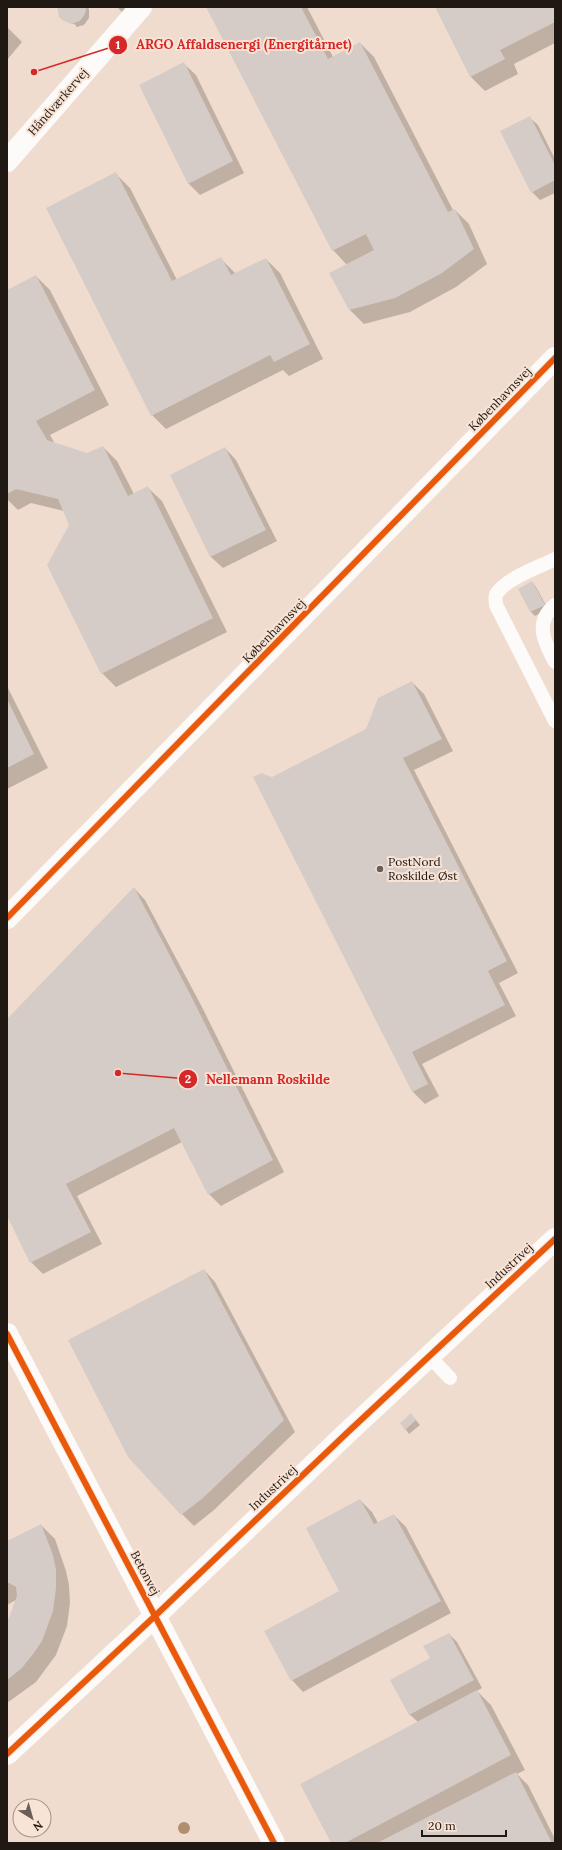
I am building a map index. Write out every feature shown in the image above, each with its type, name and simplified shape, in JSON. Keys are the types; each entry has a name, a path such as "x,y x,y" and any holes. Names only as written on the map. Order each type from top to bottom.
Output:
{"street":[{"name":"Håndværkervej","path":"7,161 141,7"},
{"name":"Københavnsvej","path":"7,918 555,358"},
{"name":"Industrivej","path":"7,1754 155,1616 259,1515 555,1239"},
{"name":"Betonvej","path":"7,1334 274,1843"}],"lane":[{"path":"555,559 507,584 497,593 495,598 496,605 555,721"},
{"path":"555,605 542,623 545,644 555,662"},
{"path":"429,1356 450,1378"}],"shaded area":[{"path":"7,7 555,7 555,1843 7,1843"}],"building":[{"path":"57,7 86,7 86,9 85,14 80,21 71,24 59,17"},
{"path":"206,7 301,7 328,59 360,42 448,212 455,209 474,249 442,273 395,298 349,310 329,273 374,250 366,234 332,251"},
{"path":"435,7 555,7 555,22 500,50 505,59 470,77"},
{"path":"184,62 233,161 188,184 139,85"},
{"path":"530,116 555,165 555,180 531,193 500,131"},
{"path":"116,172 172,281 221,257 231,275 266,258 310,344 274,362 270,355 151,416 46,208"},
{"path":"36,275 95,390 36,421 47,440 87,453 103,446 128,496 148,486 213,618 101,674 47,565 69,525 58,499 16,489 7,494 7,290"},
{"path":"225,447 266,530 210,557 170,475"},
{"path":"532,581 545,605 530,612 518,589"},
{"name":"PostNord Roskilde Øst","path":"412,681 442,739 403,758 507,961 488,971 505,1005 412,1052 428,1084 412,1092 253,777 261,773 272,777 366,729 378,698"},
{"path":"7,699 34,754 7,768"},
{"path":"134,887 190,994 273,1160 208,1195 174,1128 66,1184 91,1232 30,1263 7,1216 7,1019"},
{"path":"204,1269 284,1420 203,1498 181,1515 128,1457 68,1340"},
{"path":"411,1413 416,1420 405,1430 400,1423"},
{"path":"360,1499 374,1524 394,1514 441,1601 291,1681 264,1631 339,1591 306,1528"},
{"path":"41,1524 53,1555 56,1570 56,1588 53,1611 42,1641 22,1668 7,1680 7,1622 17,1595 16,1587 7,1583 7,1541"},
{"path":"449,1633 474,1680 409,1715 390,1680 430,1658 423,1646"},
{"path":"477,1690 511,1755 345,1843 331,1843 300,1784"},
{"path":"516,1772 552,1843 377,1843"}],"cycle path":[{"path":"7,918 555,358"},
{"path":"7,1754 555,1239"},
{"path":"7,1334 274,1843"}],"place":[{"name":"ARGO Affaldsenergi (Energitårnet)","path":"34,72"},
{"name":"PostNord Roskilde Øst","path":"380,869"},
{"name":"Nellemann Roskilde","path":"118,1073"}]}
